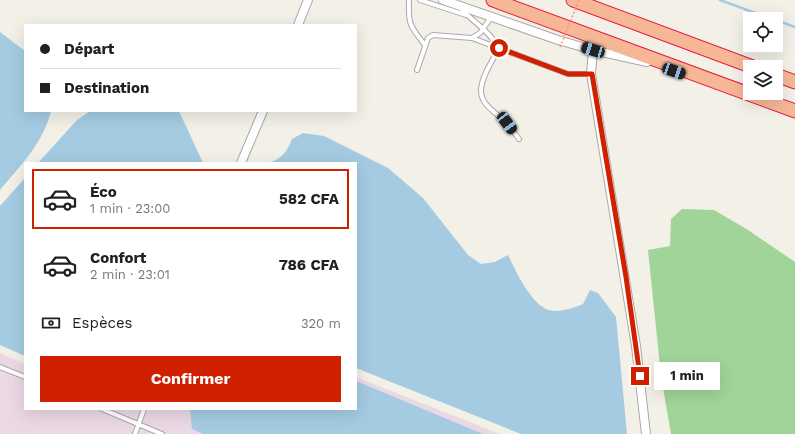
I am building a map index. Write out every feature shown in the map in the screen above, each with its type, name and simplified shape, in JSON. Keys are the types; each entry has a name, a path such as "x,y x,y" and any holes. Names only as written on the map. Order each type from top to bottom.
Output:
{"highway":[{"path":"493,0 795,112"},
{"path":"573,0 743,63"},
{"path":"783,78 795,82"}],"street":[{"path":"298,24 308,0"},
{"path":"444,0 593,50 646,62 765,104 795,112"},
{"path":"593,50 592,74 636,346 646,434"},
{"path":"241,162 263,112"}],"lane":[{"path":"409,0 408,16 411,27 425,45"},
{"path":"420,0 466,15 484,28 499,48"},
{"path":"459,5 466,15"},
{"path":"472,38 484,28 492,16"},
{"path":"417,70 428,38 433,35 472,38 568,74 592,74"},
{"path":"499,48 480,89 481,95 486,104 507,123 519,139"},
{"path":"0,367 24,377"},
{"path":"104,410 162,434"},
{"path":"135,434 144,410"}],"path":[{"path":"560,47 579,0"}],"shaded area":[{"path":"0,353 24,364 24,410 357,410 357,377 500,434 0,434"}],"green space":[{"path":"682,209 714,210 748,230 795,262 795,434 671,434 661,376 648,250 670,246 671,219"}],"water":[{"path":"0,32 24,50 24,112 51,112 48,122 37,143 23,163 0,190"},
{"path":"89,112 179,112 203,162 39,162 77,120"},
{"path":"303,133 324,136 388,168 423,198 468,255 481,264 495,262 508,255 530,295 543,307 553,311 566,310 583,304 590,290 598,293 616,317 627,434 521,434 357,368 357,162 272,162 280,158 286,152 292,139"},
{"path":"24,179 24,356 0,345 0,206"},
{"path":"357,381 483,434 203,434 192,429 190,410 357,410"}],"waterway":[{"path":"720,0 753,12"},
{"path":"783,23 795,27"}],"route":[{"path":"499,48 568,74 592,74 626,277 640,376"}]}
